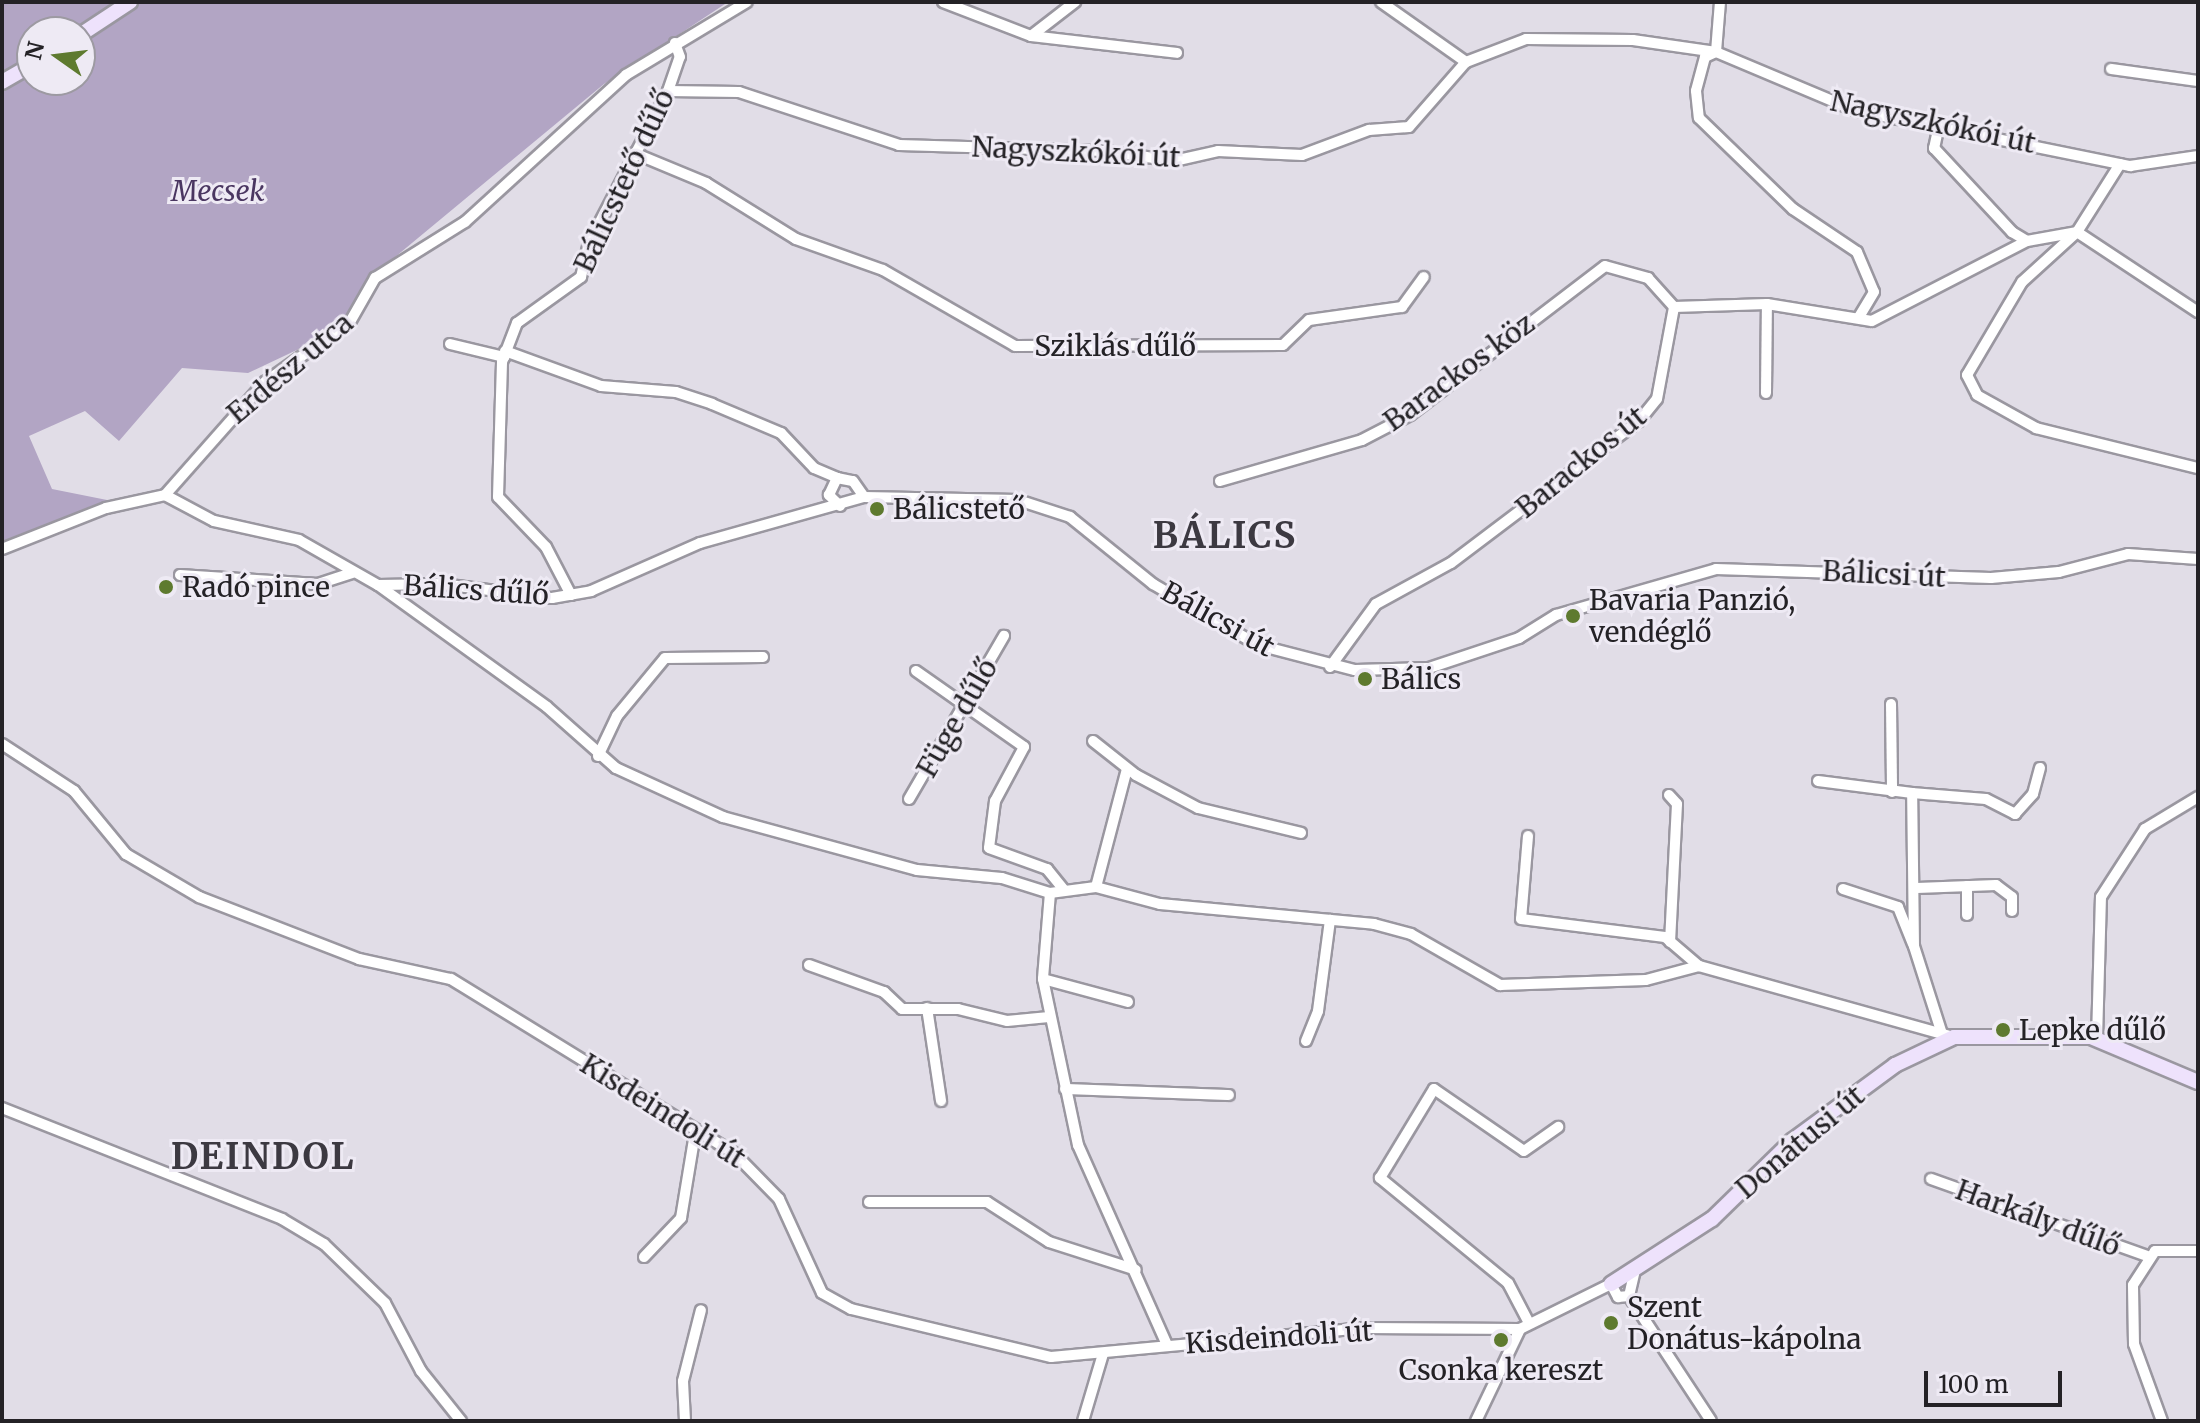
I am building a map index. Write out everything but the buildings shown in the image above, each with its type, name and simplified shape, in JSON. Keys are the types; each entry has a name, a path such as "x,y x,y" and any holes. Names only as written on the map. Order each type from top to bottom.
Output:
{"street":[{"path":"96,24 130,2"},
{"name":"Erdész utca","path":"165,495 265,382 350,322 375,278 465,222 626,75 675,43 706,32 747,2"},
{"path":"943,2 1031,36 1177,53"},
{"path":"1031,36 1075,2"},
{"path":"1381,2 1466,62"},
{"path":"1720,2 1716,52 1705,57 1696,91 1699,118 1793,209 1857,252 1874,292 1859,317"},
{"name":"Nagyszkókói út","path":"668,91 739,92 899,145 1105,151 1174,161 1218,151 1302,155 1369,130 1409,127 1466,62 1548,38 1716,52 1819,100 2120,164 2155,167 2198,156"},
{"name":"Bálicstető dűlő","path":"571,595 546,547 498,497 504,354 517,323 581,277 584,252 668,91 680,57 675,43"},
{"path":"2111,69 2198,81"},
{"path":"1939,125 1934,148 2027,241"},
{"name":"Sziklás dűlő","path":"634,153 706,183 796,239 883,270 1015,346 1283,345 1309,320 1402,307 1424,277"},
{"path":"2120,164 2077,232 2022,282 1967,375 1972,389 2036,428 2198,468"},
{"path":"1674,307 1767,304 1872,321 2027,241 2077,232 2198,312"},
{"name":"Barackos köz","path":"1220,481 1362,440 1410,415 1605,266 1648,278 1674,307"},
{"path":"1766,393 1767,304"},
{"name":"Barackos út","path":"1330,667 1376,604 1451,563 1639,421 1657,399 1674,307"},
{"path":"450,344 504,354 601,386 676,392 712,404 781,433 814,468 853,481 864,497"},
{"path":"837,478 829,495 840,506"},
{"path":"2,549 106,508 165,495"},
{"name":"Bálics dűlő","path":"165,495 214,521 299,540 352,573 378,585 571,595 700,543 840,506"},
{"name":"Bálicsi út","path":"840,506 864,497 990,498 1053,509 1153,584 1258,645 1330,667 1429,668 1519,638 1556,615 1716,569 1991,578 2059,572 2128,554 2198,559"},
{"path":"180,575 310,584 352,573"},
{"path":"378,585 547,707 598,756 723,817 917,870 1002,878 1050,893 1096,887 1160,904 1330,920 1411,934 1473,974 1531,989 1646,980 1699,966"},
{"name":"Füge dűlő","path":"909,799 969,706 1004,636"},
{"path":"598,756 617,716 658,662 763,657"},
{"path":"916,671 1024,747 995,801 989,848 1047,869 1063,889"},
{"path":"1891,704 1892,792"},
{"path":"1093,741 1127,769 1198,808 1301,833"},
{"name":"Kisdeindoli út","path":"2,744 74,791 126,854 199,897 359,959 451,979 762,1176 822,1293 833,1301 1025,1357 1103,1354 1167,1345 1365,1328 1525,1326"},
{"path":"1818,781 1892,792 1986,799 2015,814 2033,794 2040,768"},
{"path":"1096,887 1127,769"},
{"path":"1912,793 1917,888 1914,946"},
{"path":"1669,795 1677,804 1670,942"},
{"path":"2097,1039 2101,897 2145,829 2198,797"},
{"path":"1528,836 1521,919 1670,942 1699,966 1948,1036"},
{"path":"1967,886 1967,915"},
{"path":"1917,888 2006,887 2012,911"},
{"path":"1843,889 1898,907 1948,1036"},
{"path":"1050,893 1043,979 1065,1089 1091,1180 1136,1270 1167,1345"},
{"path":"1306,1041 1318,1011 1330,920"},
{"path":"809,965 884,992 902,1009 927,1008 1007,1021 1049,1017"},
{"path":"1043,979 1128,1002"},
{"path":"927,1008 941,1101"},
{"name":"Donátusi út","path":"1525,1326 1635,1271 1712,1219 1792,1141 1895,1065 1948,1036 2097,1039 2198,1082"},
{"path":"1065,1089 1229,1095"},
{"path":"1476,1421 1525,1326 1508,1283 1380,1178 1434,1089 1524,1151 1558,1127"},
{"path":"2,1108 282,1219 324,1244 385,1303 421,1371 461,1421"},
{"path":"644,1257 681,1218 695,1133"},
{"name":"Harkály dűlő","path":"1931,1179 2147,1256"},
{"path":"869,1202 987,1202 1049,1242 1136,1270"},
{"path":"2162,1421 2138,1364 2131,1318 2133,1285 2147,1256 2167,1246 2198,1251"},
{"path":"1635,1271 1629,1296 1711,1421"},
{"path":"1611,1284 1618,1297 1629,1296"},
{"path":"685,1421 683,1381 701,1310"},
{"path":"1083,1421 1103,1354"}],"green space":[{"name":"Mecsek","path":"2,2 728,2 604,84 377,272 339,330 248,373 182,368 119,441 85,411 29,436 52,489 122,503 2,546"}],"place":[{"name":"Bálicstető","path":"877,509"},
{"name":"Radó pince","path":"166,587"},
{"name":"Bavaria Panzió, vendéglő","path":"1573,616"},
{"name":"Bálics","path":"1365,679"},
{"name":"Lepke dűlő","path":"2003,1030"},
{"name":"Szent Donátus-kápolna","path":"1611,1323"},
{"name":"Csonka kereszt","path":"1501,1340"}],"district":[{"name":"BÁLICS","path":"1225,536"},
{"name":"DEINDOL","path":"263,1157"}]}
